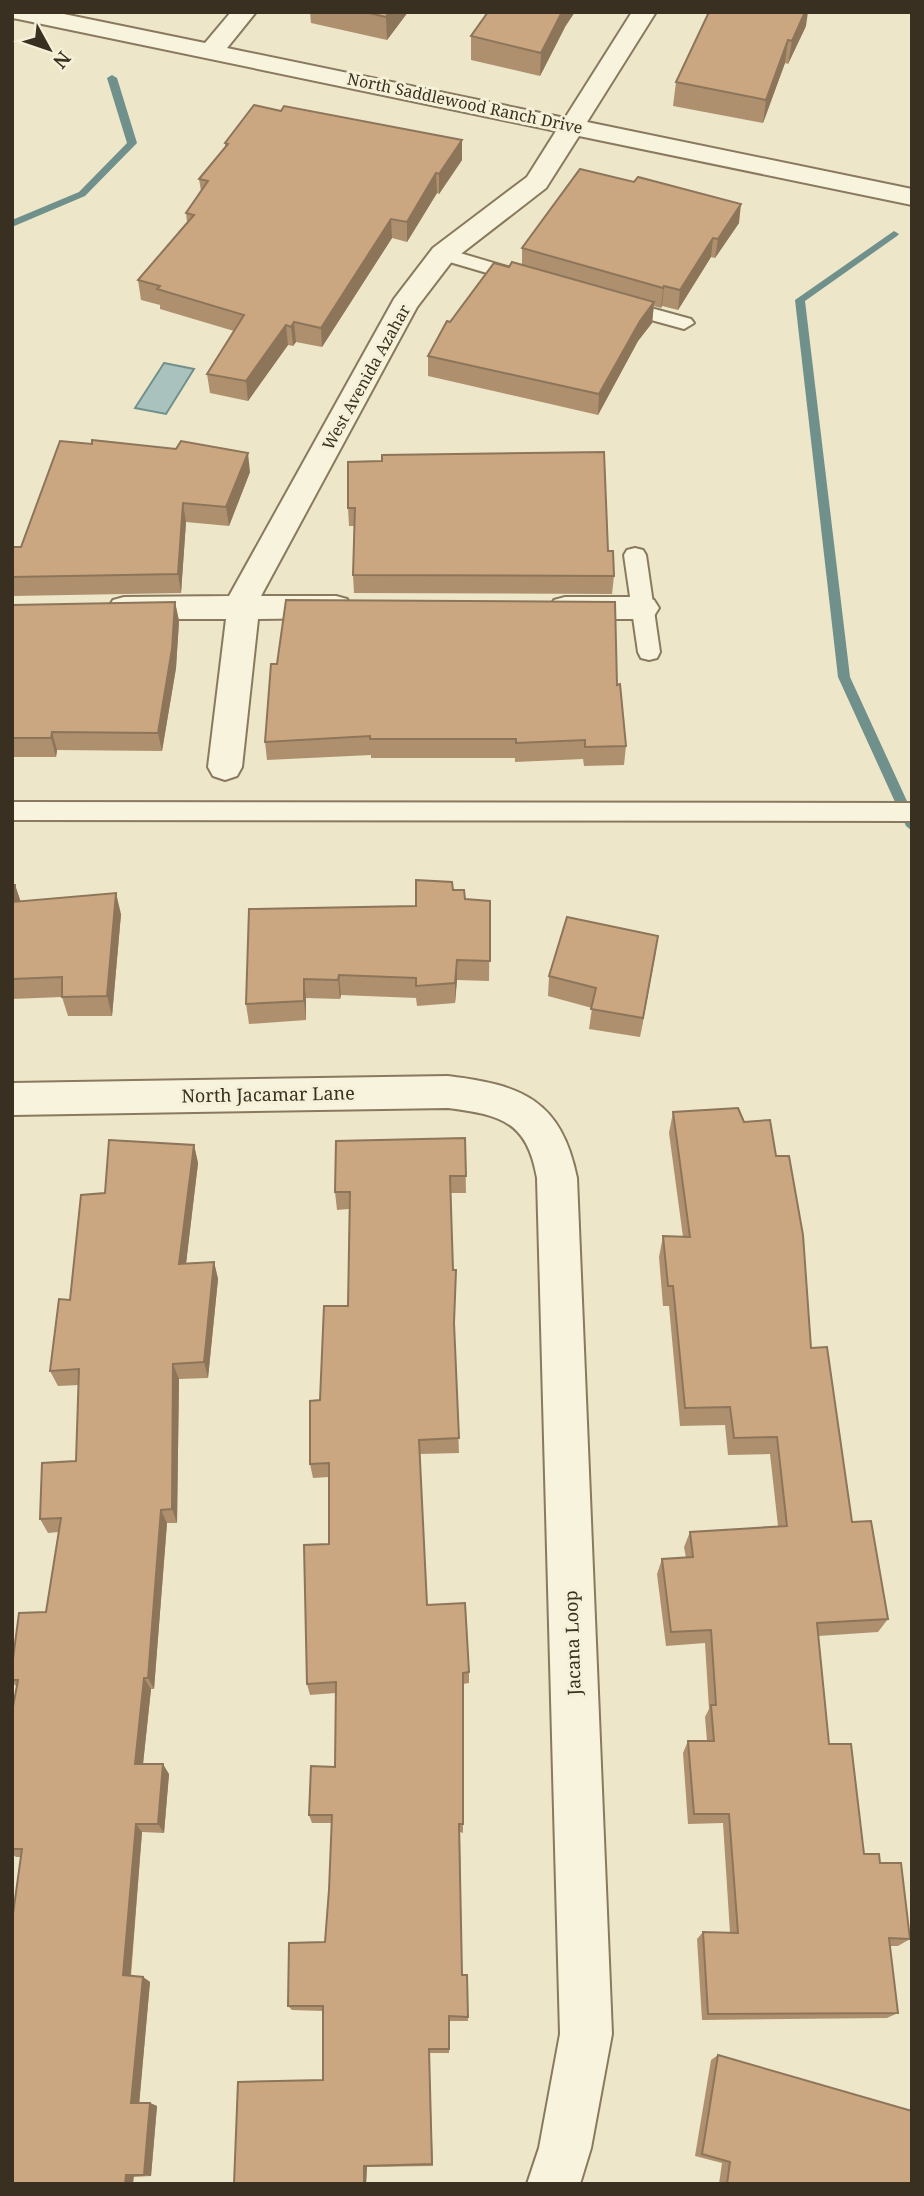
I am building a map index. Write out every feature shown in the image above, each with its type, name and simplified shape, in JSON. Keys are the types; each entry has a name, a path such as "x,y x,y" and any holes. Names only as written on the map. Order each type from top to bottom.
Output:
{"street":[{"name":"North Saddlewood Ranch Drive","path":"18,12 912,197"},
{"path":"211,51 244,12"},
{"name":"West Avenida Azahar","path":"225,767 245,596 404,305 443,254 537,182 644,12"},
{"path":"92,608 364,607"},
{"path":"531,607 643,608"},
{"name":"North Jacamar Lane","path":"12,1099 448,1093 483,1095 520,1112"},
{"name":"Jacana Loop","path":"520,1112 541,1127 550,1146 557,1178 586,2034 565,2148 553,2184"}],"lane":[{"path":"443,254 543,284"},
{"path":"594,298 684,323"},
{"path":"635,555 649,652"},
{"path":"12,811 912,812"}],"water":[{"path":"164,363 194,369 166,414 135,408"}],"building":[{"path":"365,12 389,12 386,17"},
{"path":"488,12 562,12 541,53 471,36"},
{"path":"709,12 805,12 792,41 788,40 766,100 676,82"},
{"path":"254,105 281,111 284,106 462,140 439,174 436,173 407,222 391,219 321,328 294,322 291,327 286,325 246,381 207,374 244,315 157,289 160,286 138,280 194,215 186,213 208,181 199,179 228,144 225,143"},
{"path":"580,169 634,182 638,177 741,204 718,239 713,238 680,290 664,286 663,288 522,248"},
{"path":"512,262 654,302 640,321 599,394 428,356 447,321 450,322 494,263 509,267"},
{"path":"92,440 176,449 181,441 248,453 226,507 183,503 178,574 12,577 12,547 21,547 60,441 92,444"},
{"path":"604,452 608,551 613,551 614,576 353,575 355,508 348,508 348,462 382,461 382,455"},
{"path":"286,600 615,602 617,685 620,684 626,746 585,747 585,740 516,743 516,739 370,739 370,736 265,742 271,664 277,664"},
{"path":"175,602 172,649 158,733 52,732 51,738 12,738 12,605"},
{"path":"416,880 452,882 453,890 464,890 465,899 490,901 490,961 457,960 455,983 416,986 416,978 339,975 338,980 304,979 304,1001 246,1004 249,909 416,906"},
{"path":"12,885 15,885 13,902 116,893 107,996 62,997 62,977 12,979"},
{"path":"567,917 658,936 643,1018 591,1009 596,988 549,976"},
{"path":"738,1108 744,1122 770,1120 776,1156 789,1156 803,1235 811,1348 827,1347 852,1522 871,1521 888,1619 817,1623 829,1744 851,1744 864,1854 879,1854 880,1863 901,1863 910,1939 889,1938 898,2013 708,2014 703,1932 738,1933 729,1814 694,1814 688,1741 714,1741 711,1705 716,1705 711,1630 671,1632 662,1559 693,1557 690,1532 787,1526 777,1437 734,1438 730,1407 685,1408 673,1286 668,1286 663,1236 690,1237 673,1112"},
{"path":"465,1138 466,1176 450,1176 453,1270 456,1270 454,1323 459,1438 419,1440 427,1605 465,1603 469,1672 463,1673 463,1824 459,1824 462,1975 467,1975 468,2017 449,2016 449,2049 429,2049 432,2164 364,2166 364,2184 234,2184 238,2082 323,2080 323,2006 288,2006 289,1943 325,1942 329,1890 332,1815 309,1815 311,1766 335,1767 336,1682 307,1684 304,1545 329,1544 329,1463 310,1464 310,1401 320,1400 324,1306 348,1306 350,1192 335,1192 336,1141"},
{"path":"109,1140 194,1145 179,1264 214,1262 204,1362 173,1364 172,1509 161,1510 148,1678 144,1678 135,1764 163,1764 158,1824 136,1824 123,1975 143,1977 131,2103 150,2103 144,2175 126,2175 125,2184 12,2184 12,1921 22,1849 12,1849 12,1712 18,1680 12,1680 12,1666 19,1613 46,1612 61,1518 40,1519 42,1463 76,1461 79,1369 50,1371 59,1299 70,1300 81,1195 105,1193"},
{"path":"718,2055 912,2111 912,2184 727,2184 730,2162 702,2154"}],"waterway":[{"path":"12,224 82,194 132,143 112,78"},
{"path":"894,234 800,300 844,677 912,826"}]}
